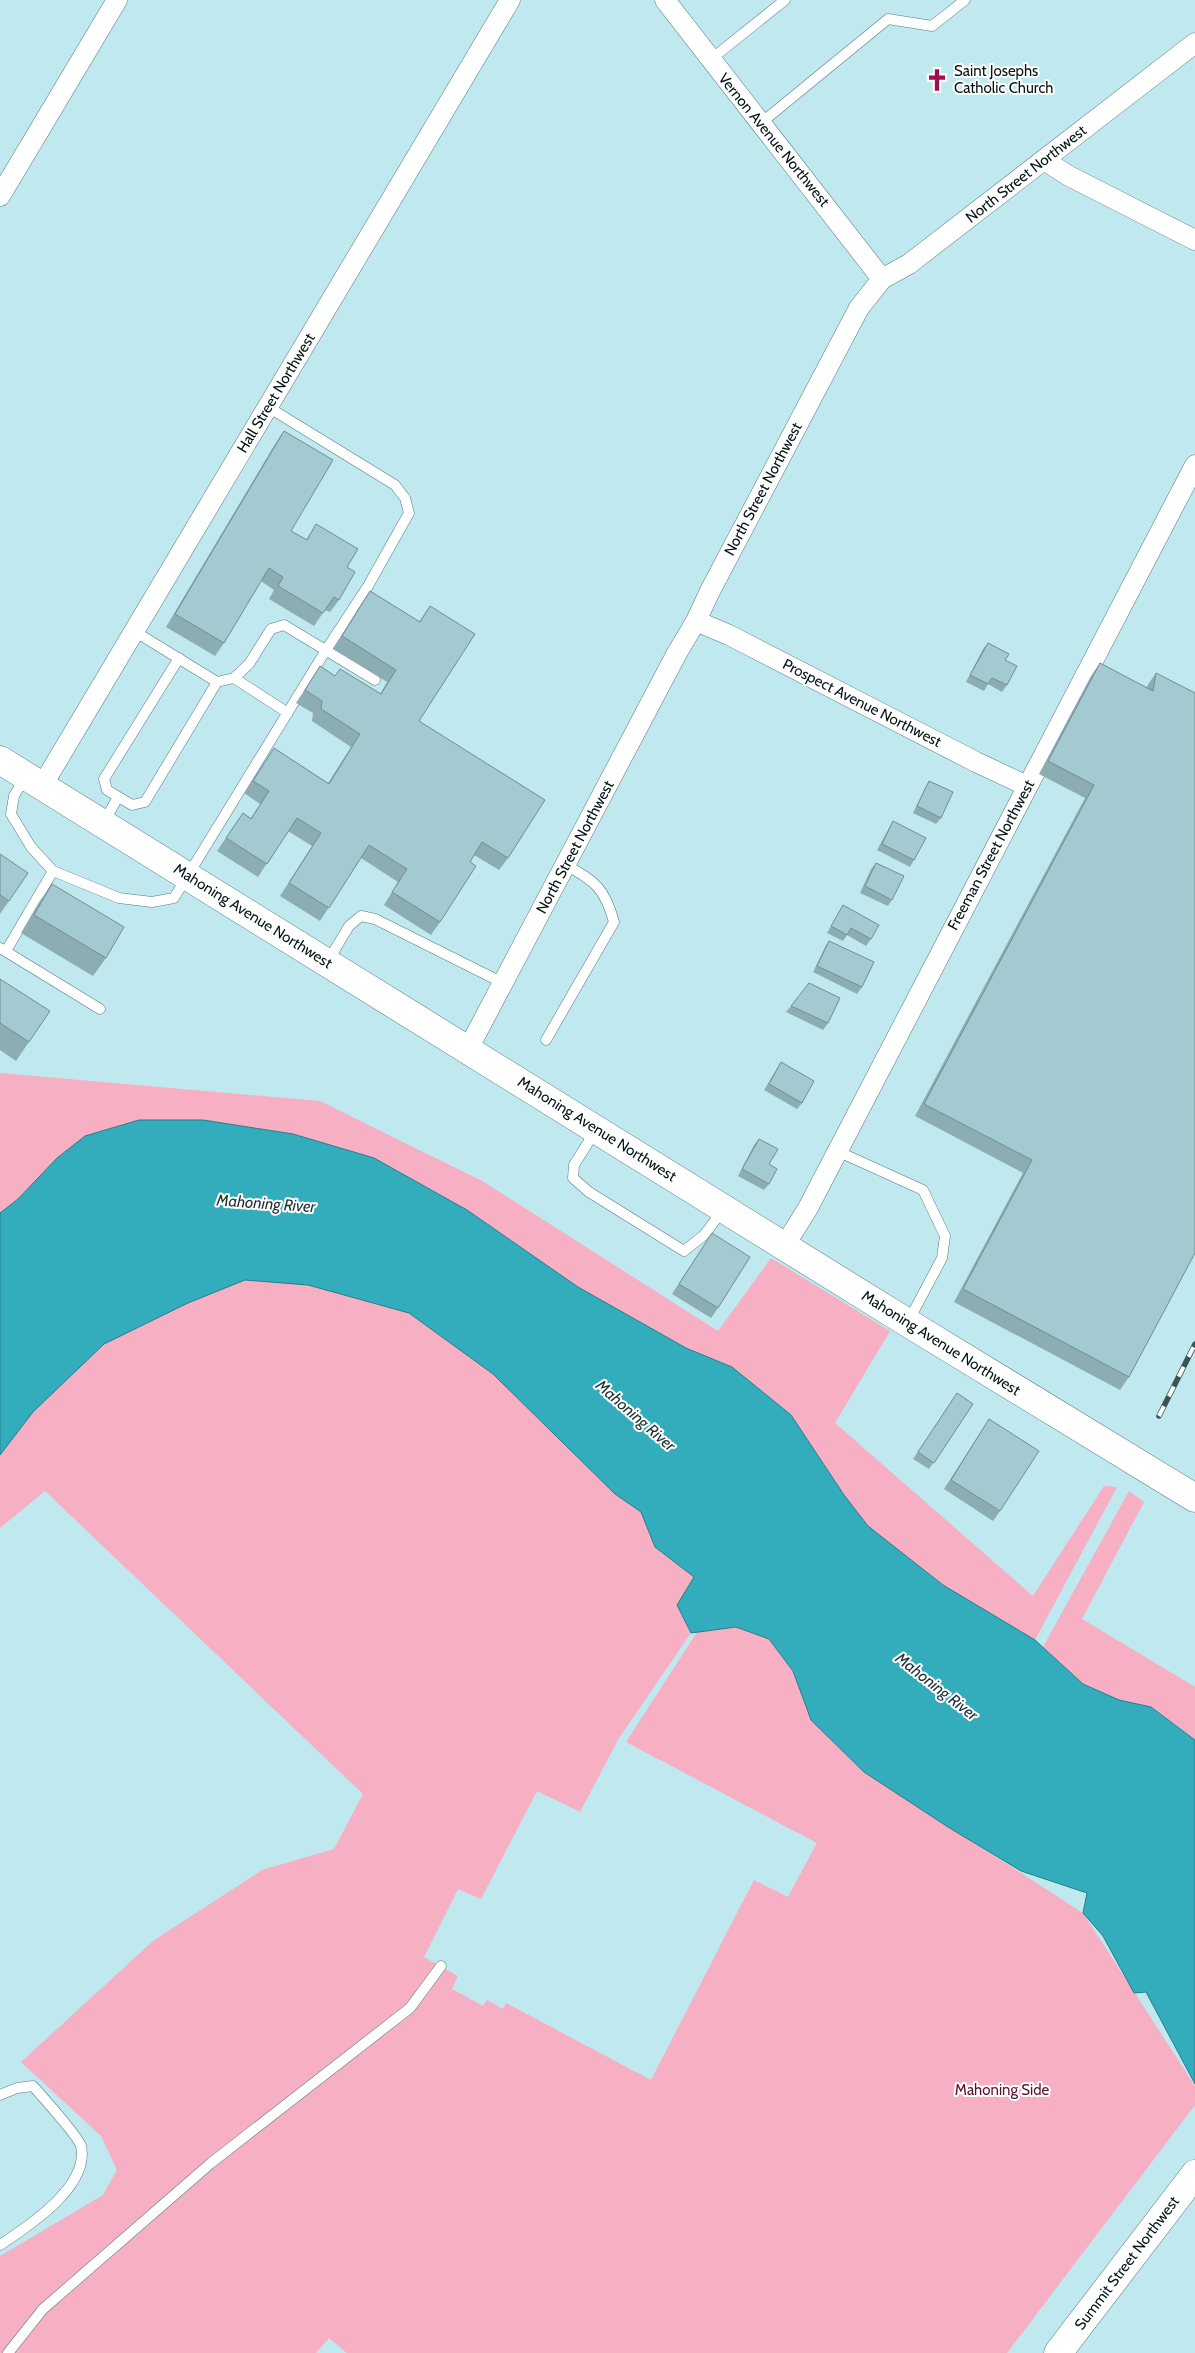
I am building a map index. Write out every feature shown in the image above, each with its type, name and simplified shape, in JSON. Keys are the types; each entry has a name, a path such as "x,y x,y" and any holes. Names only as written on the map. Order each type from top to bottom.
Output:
{"main road":[{"name":"Mahoning Avenue Northwest","path":"0,760 908,1323 1195,1498"},
{"name":"Summit Street Northwest","path":"1058,2353 1195,2174"}],"street":[{"path":"0,196 117,0"},
{"name":"Hall Street Northwest","path":"34,781 134,631 510,0"},
{"name":"Vernon Avenue Northwest","path":"665,0 882,279"},
{"name":"North Street Northwest","path":"468,1050 677,653 696,621 854,316 882,279 909,264 1195,43"},
{"path":"1044,160 1069,176 1195,240"},
{"name":"Freeman Street Northwest","path":"785,1245 837,1151 1195,465"},
{"name":"Prospect Avenue Northwest","path":"696,621 729,635 976,762 1027,786"}],"lane":[{"path":"710,60 786,0"},
{"path":"760,123 888,19 932,26 965,0"},
{"path":"34,781 14,796 11,814 31,847 53,872 119,898 152,902 174,898 326,650 368,586 409,513 406,498 395,485 268,407"},
{"path":"134,631 217,682 234,678 249,664 271,629 284,625 375,680"},
{"path":"179,658 104,779 106,790 132,805 145,802 217,682"},
{"path":"234,678 288,712"},
{"path":"103,824 118,797"},
{"path":"546,1040 614,922 609,902 590,877 566,865"},
{"path":"53,872 3,949 100,1009"},
{"path":"327,962 349,926 361,916 375,918 503,983"},
{"path":"596,1129 574,1165 573,1178 589,1192 684,1252 704,1235 725,1208"},
{"path":"837,1151 923,1190 945,1236 942,1258 908,1323"},
{"path":"8,2353 43,2309 203,2169 410,2008 441,1966"},
{"path":"0,2095 17,2088 33,2086 81,2144 81,2158 78,2174 69,2188 37,2218 0,2245"}],"green space":[{"path":"0,1073 320,1101 484,1182 718,1331 771,1258 890,1331 835,1423 1033,1596 1104,1486 1117,1487 1035,1640 943,1585 868,1526 844,1495 791,1415 732,1367 686,1348 578,1287 467,1210 374,1158 293,1134 203,1120 85,1136 57,1158 18,1199 0,1213"},
{"name":"Mahoning Side","path":"245,1280 308,1285 409,1313 493,1374 615,1494 641,1512 655,1547 694,1577 677,1605 691,1633 619,1738 580,1812 537,1791 481,1899 458,1889 424,1957 458,1976 452,1989 483,2006 487,2000 503,2009 506,2003 651,2080 754,1880 788,1897 817,1843 626,1742 697,1632 736,1627 769,1639 793,1671 811,1720 864,1772 1083,1913 1195,2086 1195,2105 1007,2353 347,2353 329,2338 316,2353 0,2353 0,2256 103,2195 117,2170 101,2136 21,2062 153,1941 262,1870 334,1849 363,1794 45,1491 0,1528 0,1455 33,1412 104,1344 188,1303"},
{"path":"1129,1491 1144,1502 1082,1619 1195,1687 1195,1739 1151,1707 1119,1700 1083,1684 1043,1647"}],"water":[{"name":"Mahoning River","path":"139,1120 203,1120 293,1134 374,1158 467,1210 578,1287 686,1348 732,1367 791,1415 844,1495 868,1526 943,1585 1035,1640 1083,1684 1119,1700 1151,1707 1195,1740 1195,2084 1146,1992 1134,1993 1103,1936 1083,1913 1087,1893 1021,1871 948,1827 864,1772 811,1720 793,1671 769,1639 736,1627 691,1633 677,1605 694,1577 655,1547 641,1512 615,1494 493,1374 409,1313 308,1285 245,1280 188,1303 104,1344 33,1412 0,1455 0,1213 18,1199 57,1158 85,1136"}],"building":[{"path":"284,431 333,460 291,531 307,540 316,524 358,549 347,567 355,572 339,600 334,597 323,613 278,586 283,577 269,568 224,643 175,614"},
{"path":"370,591 420,622 430,606 475,634 419,721 545,800 508,858 482,842 470,862 476,866 440,922 392,892 407,869 369,845 329,908 289,883 321,833 297,818 267,864 226,838 243,813 251,819 269,791 253,781 274,748 329,784 360,734 321,709 322,701 305,690 320,666 335,676 340,669 381,694 396,670 342,636"},
{"path":"988,643 1009,654 1005,660 1017,666 1007,685 992,678 988,684 970,675"},
{"path":"1100,663 1153,691 1156,673 1195,693 1195,1253 1129,1377 963,1289 1032,1160 924,1104 1094,785 1048,761"},
{"path":"929,781 953,792 941,818 917,806"},
{"path":"893,821 926,838 914,860 882,844"},
{"path":"0,854 28,873 9,901 0,895"},
{"path":"876,863 904,876 892,900 865,886"},
{"path":"52,884 124,927 106,958 34,915"},
{"path":"843,905 879,925 871,939 851,928 847,935 831,926"},
{"path":"829,941 874,962 862,987 817,966"},
{"path":"0,979 50,1011 29,1042 0,1023"},
{"path":"809,983 840,998 828,1023 791,1006"},
{"path":"781,1062 814,1081 802,1103 769,1084"},
{"path":"759,1139 778,1149 769,1164 777,1169 769,1184 742,1169"},
{"path":"712,1233 750,1257 718,1308 679,1284"},
{"path":"957,1393 973,1404 934,1463 918,1452"},
{"path":"989,1419 1039,1451 1000,1511 951,1480"}],"railway":[{"path":"1159,1416 1195,1344"}],"place":[{"name":"Saint Josephs Catholic Church","path":"937,80"}]}
